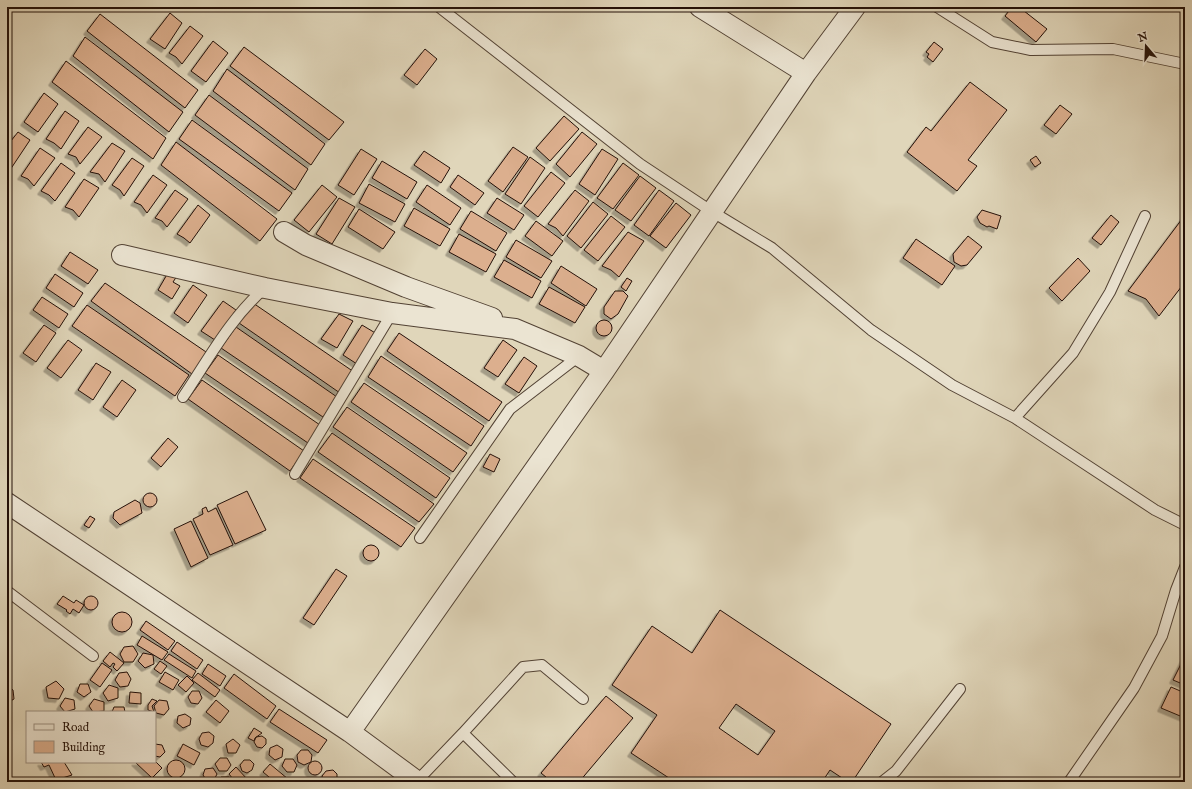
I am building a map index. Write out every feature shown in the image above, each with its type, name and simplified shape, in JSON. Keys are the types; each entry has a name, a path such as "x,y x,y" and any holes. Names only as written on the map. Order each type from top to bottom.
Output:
{"street":[{"path":"700,7 806,74"},
{"path":"350,732 604,371 711,211 806,74 855,7"},
{"path":"284,232 313,248 406,286 484,314 515,329 580,356 604,371"},
{"path":"122,255 265,288 392,313 515,329"},
{"path":"7,503 350,732 418,782"}],"lane":[{"path":"439,7 640,164 711,211 772,248 871,330 952,385 1015,418 1155,510 1185,525"},
{"path":"937,7 992,42 1031,50 1113,49 1185,64"},
{"path":"1015,418 1074,353 1110,292 1144,216"},
{"path":"184,397 231,325 255,296 265,288"},
{"path":"295,474 392,313"},
{"path":"420,538 510,409 580,356"},
{"path":"1069,782 1134,688 1162,636 1185,567"},
{"path":"7,591 93,656"},
{"path":"418,782 523,667 542,665 584,699"},
{"path":"882,782 896,772 960,689"},
{"path":"463,733 513,782"}],"building":[{"path":"1012,7 1019,7 1047,29 1036,42 1005,16"},
{"path":"170,13 182,23 165,49 150,39"},
{"path":"100,14 198,90 185,108 87,31"},
{"path":"190,26 203,36 182,64 176,57 169,53"},
{"path":"85,37 183,112 169,132 73,56"},
{"path":"213,41 228,53 206,82 191,71"},
{"path":"934,42 943,49 933,62 927,57 929,54 926,52"},
{"path":"244,47 344,122 329,140 230,66"},
{"path":"425,49 437,59 417,85 404,75"},
{"path":"66,61 166,138 153,159 52,82"},
{"path":"227,69 325,144 311,165 213,91"},
{"path":"970,82 1007,110 968,160 977,166 957,191 907,152 926,127 931,131"},
{"path":"44,93 58,104 38,132 24,122"},
{"path":"209,95 308,169 295,190 195,115"},
{"path":"1060,105 1072,114 1056,134 1044,125"},
{"path":"65,111 79,121 61,149 46,139"},
{"path":"564,116 579,129 550,161 536,148"},
{"path":"192,120 292,193 279,211 179,139"},
{"path":"88,127 102,137 80,164 76,157 68,154"},
{"path":"18,132 30,140 10,170 7,166 7,146"},
{"path":"582,132 597,144 570,177 556,164"},
{"path":"176,142 277,219 260,241 161,165"},
{"path":"112,143 125,151 105,182 99,174 90,172"},
{"path":"513,147 528,157 503,192 488,181"},
{"path":"40,148 55,158 34,186 28,179 21,176"},
{"path":"361,149 377,159 354,195 338,185"},
{"path":"602,149 618,159 595,195 579,184"},
{"path":"424,151 450,168 441,183 414,165"},
{"path":"1036,156 1041,163 1035,167 1030,160"},
{"path":"530,157 545,168 521,204 505,194"},
{"path":"132,158 144,166 124,196 120,190 112,185"},
{"path":"382,161 417,182 407,199 372,178"},
{"path":"61,163 75,173 55,201 49,195 41,191"},
{"path":"623,163 639,175 613,209 597,198"},
{"path":"551,172 565,183 538,217 524,206"},
{"path":"153,175 167,185 147,213 141,205 134,202"},
{"path":"458,175 484,193 475,205 450,187"},
{"path":"640,176 656,188 631,221 615,210"},
{"path":"84,179 99,188 79,217 73,210 65,207"},
{"path":"369,184 405,204 395,222 359,203"},
{"path":"322,185 337,197 309,232 294,220"},
{"path":"427,185 461,208 450,225 416,202"},
{"path":"175,190 188,199 167,227 162,221 155,218"},
{"path":"575,190 589,201 563,236 556,228 548,224"},
{"path":"659,190 674,201 649,236 634,225"},
{"path":"339,198 355,207 332,244 316,234"},
{"path":"497,198 524,215 514,230 487,213"},
{"path":"593,202 608,214 581,248 567,236"},
{"path":"676,203 691,215 666,248 650,236"},
{"path":"198,205 210,215 190,243 177,234"},
{"path":"414,208 450,229 440,246 404,226"},
{"path":"359,209 395,232 383,249 348,227"},
{"path":"982,210 1001,216 997,229 989,226 987,227 980,223 977,217"},
{"path":"471,211 507,233 496,251 460,229"},
{"path":"1111,215 1119,222 1101,245 1092,238"},
{"path":"1185,215 1185,282 1159,316 1146,299 1128,291"},
{"path":"611,216 625,227 598,261 584,250"},
{"path":"536,221 563,241 552,256 525,236"},
{"path":"628,232 644,241 619,277 611,270 602,266"},
{"path":"459,234 496,254 486,272 449,252"},
{"path":"968,236 982,247 967,265 961,266 954,262 953,254"},
{"path":"916,239 955,266 942,285 903,258"},
{"path":"516,240 552,261 541,278 506,257"},
{"path":"70,252 98,270 88,284 61,266"},
{"path":"1078,258 1090,271 1062,301 1049,288"},
{"path":"504,260 541,281 532,298 494,277"},
{"path":"561,266 597,289 586,306 551,283"},
{"path":"169,271 177,276 173,282 180,286 172,299 158,290"},
{"path":"55,274 83,293 74,307 46,288"},
{"path":"627,278 632,281 626,291 621,287"},
{"path":"105,283 209,354 192,374 91,301"},
{"path":"193,285 207,295 188,323 174,313"},
{"path":"549,287 585,307 575,323 539,304"},
{"path":"615,291 623,291 628,296 618,314 611,319 604,314 604,307"},
{"path":"42,297 68,314 59,328 33,310"},
{"path":"223,301 236,310 215,340 201,331"},
{"path":"253,303 354,372 340,393 239,323"},
{"path":"87,305 189,375 175,396 72,326"},
{"path":"339,314 353,321 337,348 321,339"},
{"path":"604,320 611,325 612,328 607,335 604,336 597,331 596,328 601,321"},
{"path":"44,325 56,333 36,362 23,353"},
{"path":"362,325 377,334 357,364 343,355"},
{"path":"236,327 337,397 323,417 221,348"},
{"path":"399,333 502,402 489,421 387,351"},
{"path":"68,340 82,350 61,378 47,368"},
{"path":"503,340 517,350 498,377 484,368"},
{"path":"218,355 320,425 308,443 205,373"},
{"path":"381,356 484,426 471,446 368,377"},
{"path":"524,357 537,366 519,393 505,384"},
{"path":"96,363 111,372 93,400 78,390"},
{"path":"122,380 136,390 117,417 103,407"},
{"path":"202,380 304,451 290,471 188,399"},
{"path":"364,383 467,453 453,472 351,402"},
{"path":"347,407 450,478 436,498 333,427"},
{"path":"332,433 434,504 419,522 318,452"},
{"path":"168,438 178,447 161,467 151,458"},
{"path":"490,454 500,459 494,472 483,467"},
{"path":"313,459 415,528 401,547 300,478"},
{"path":"247,491 266,530 235,544 217,505"},
{"path":"150,493 155,495 157,500 155,505 150,507 145,505 143,500 145,495"},
{"path":"135,500 140,503 142,513 120,525 113,518 114,512"},
{"path":"206,507 208,512 216,508 233,545 210,555 193,519 203,514 202,509"},
{"path":"90,516 95,519 89,528 84,525"},
{"path":"191,521 208,558 191,567 174,529"},
{"path":"371,545 378,550 379,553 374,560 371,561 364,556 363,553 368,546"},
{"path":"336,569 347,576 314,625 303,618"},
{"path":"63,596 74,603 76,600 84,605 79,613 73,609 70,614 66,611 67,610 57,604"},
{"path":"88,596 94,596 98,600 98,606 94,610 88,610 84,606 84,600"},
{"path":"720,610 891,724 852,782 848,782 830,770 822,782 675,782 631,753 657,715 612,685 652,626 692,653","holes":["736,704 775,731 758,755 719,728"]},
{"path":"122,612 129,615 132,622 129,629 122,632 115,629 112,622 115,615"},
{"path":"146,621 175,641 168,650 140,630"},
{"path":"142,636 168,652 162,660 137,645"},
{"path":"177,642 203,660 197,669 171,651"},
{"path":"133,646 138,654 133,662 124,662 120,654 124,647"},
{"path":"110,652 124,663 117,671 113,667 115,664 113,663 110,667 103,661"},
{"path":"143,653 153,655 154,664 145,668 138,661"},
{"path":"169,654 196,671 192,678 164,660"},
{"path":"1185,658 1185,685 1173,680"},
{"path":"160,661 167,666 161,674 154,669"},
{"path":"102,663 112,670 100,687 90,680"},
{"path":"208,664 226,676 220,686 202,674"},
{"path":"127,672 131,679 128,686 120,687 115,680 119,673"},
{"path":"165,672 179,680 173,690 159,682"},
{"path":"198,673 220,690 215,697 192,680"},
{"path":"234,674 276,706 267,719 224,688"},
{"path":"187,676 194,683 186,692 178,685"},
{"path":"56,681 64,689 59,699 48,698 46,687"},
{"path":"80,684 88,684 91,692 84,697 77,692"},
{"path":"109,685 118,688 118,698 108,701 103,693"},
{"path":"1171,687 1185,693 1185,718 1161,708"},
{"path":"10,688 13,690 14,699 7,703 7,689"},
{"path":"192,691 199,691 202,698 198,704 191,703 188,697"},
{"path":"130,692 141,693 141,704 129,703"},
{"path":"606,696 633,718 579,782 552,782 541,773"},
{"path":"65,698 74,700 75,709 64,711 60,706"},
{"path":"94,699 104,702 104,711 92,711 89,706"},
{"path":"152,699 157,701 152,706 154,711 148,710 148,705"},
{"path":"159,700 167,701 169,709 164,715 156,713 154,706"},
{"path":"216,700 229,711 220,723 206,712"},
{"path":"114,707 124,707 125,711 112,711"},
{"path":"279,709 327,740 318,753 270,722"},
{"path":"185,714 191,718 190,725 183,728 177,723 178,716"},
{"path":"254,728 262,733 255,738 254,741 248,738"},
{"path":"209,732 214,736 213,743 208,747 201,745 199,739 202,733"},
{"path":"262,736 266,739 266,744 262,748 257,747 254,742 256,737"},
{"path":"233,739 240,745 236,753 228,753 226,744"},
{"path":"156,744 162,745 165,752 160,757 156,756"},
{"path":"183,744 200,753 194,765 177,756"},
{"path":"277,745 283,749 282,757 275,760 269,755 270,748"},
{"path":"301,750 308,750 312,755 311,762 304,765 298,762 297,755"},
{"path":"220,758 227,758 231,765 227,771 219,771 215,764"},
{"path":"285,759 293,759 297,765 294,772 287,772 282,766"},
{"path":"176,760 182,763 185,769 182,775 176,778 170,775 167,769 170,763"},
{"path":"244,760 250,760 254,764 252,770 247,773 242,771 240,765"},
{"path":"312,761 318,761 322,765 322,771 318,775 312,775 308,771 308,765"},
{"path":"156,762 162,768 152,778 136,763"},
{"path":"42,763 65,763 72,775 56,780 49,765 44,767"},
{"path":"270,764 288,779 285,782 275,782 263,772"},
{"path":"236,767 247,779 244,782 234,782 232,780 233,779 229,774"},
{"path":"213,768 217,774 214,780 207,781 203,775 205,769"},
{"path":"333,770 337,774 337,781 324,782 322,776 326,771"},
{"path":"221,777 229,777 232,782 219,782"}]}
